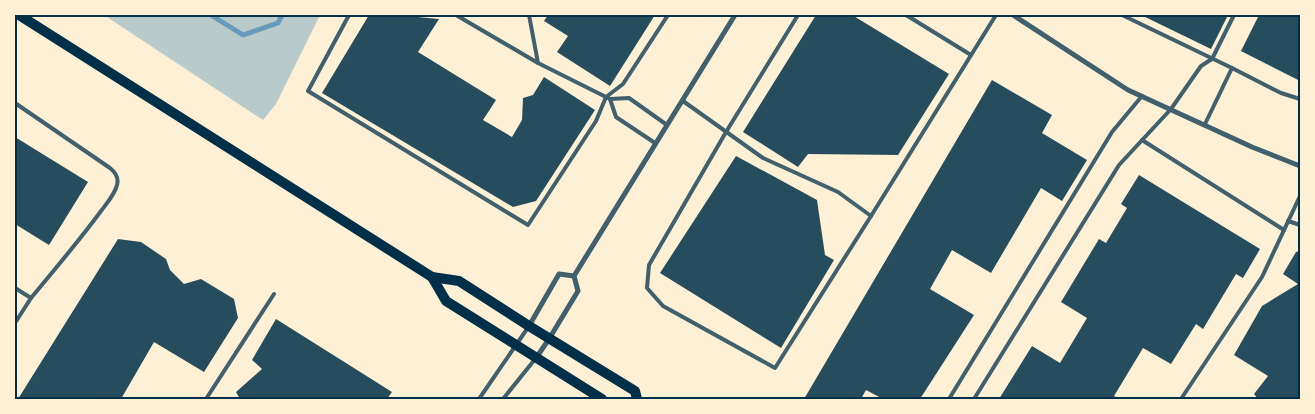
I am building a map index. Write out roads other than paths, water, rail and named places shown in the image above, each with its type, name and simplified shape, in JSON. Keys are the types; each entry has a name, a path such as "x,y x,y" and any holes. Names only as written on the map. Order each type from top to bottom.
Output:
{"main road":[{"path":"18,15 432,277 459,281 635,391 637,399"},
{"path":"432,277 446,301 602,399"}],"street":[{"path":"536,358 578,291 574,276 735,15"},
{"path":"1013,15 1128,90 1252,147 1300,166"},
{"path":"529,326 559,274 574,276"}],"lane":[{"path":"349,15 308,91 528,225 596,121 608,98 623,84 668,15"},
{"path":"456,15 538,63 608,98 629,98 667,125"},
{"path":"529,15 538,63"},
{"path":"798,15 726,132 649,265 648,288 663,306 775,368 996,15"},
{"path":"906,15 971,55"},
{"path":"1122,15 1281,94 1300,99"},
{"path":"974,399 1119,165 1171,109 1201,66 1212,59 1234,15"},
{"path":"1204,124 1232,68"},
{"path":"948,399 1112,132 1142,96"},
{"path":"608,98 616,117 655,143"},
{"path":"683,101 763,158 838,192 871,216"},
{"path":"15,103 110,168 117,179 117,185 107,203 90,227 31,298 15,323"},
{"path":"1142,140 1284,230"},
{"path":"1181,399 1262,277 1300,196"},
{"path":"1288,221 1300,225"},
{"path":"15,288 31,298"},
{"path":"206,399 274,294"},
{"path":"479,399 529,326"},
{"path":"503,399 536,358"}],"waterway":[{"path":"211,15 243,35 278,23 282,15"}]}
